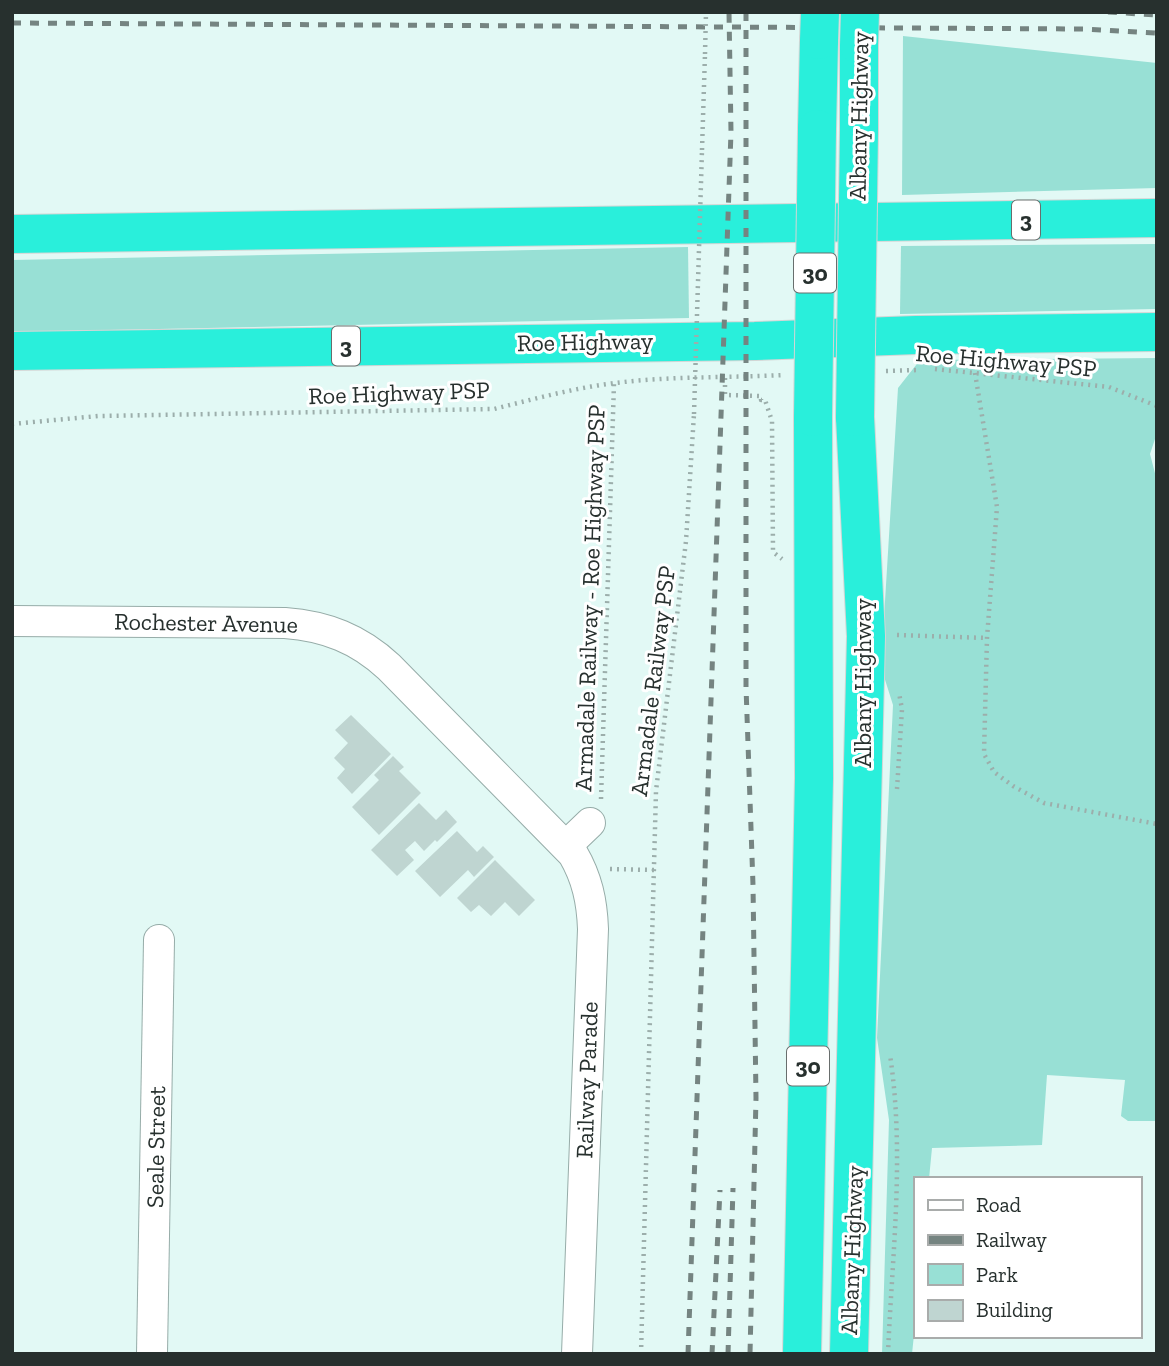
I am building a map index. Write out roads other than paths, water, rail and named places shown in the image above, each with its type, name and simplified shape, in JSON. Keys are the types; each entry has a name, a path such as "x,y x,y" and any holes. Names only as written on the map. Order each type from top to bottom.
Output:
{"highway":[{"name":"Albany Highway","path":"802,1354 814,778 813,417 819,26"},
{"name":"Albany Highway","path":"849,1354 866,636 855,416 860,28"},
{"name":"3","path":"12,234 1157,218"},
{"name":"Roe Highway","path":"12,351 755,341 916,335 1157,332"}],"street":[{"name":"Rochester Avenue","path":"12,621 285,623 312,625 343,635 384,662 566,846"},
{"path":"566,846 596,812"},
{"name":"Railway Parade","path":"566,846 586,879 592,903 593,929 577,1354"},
{"name":"Seale Street","path":"152,1354 159,940"}],"railway":[{"path":"688,1354 731,132 729,12"},
{"path":"746,12 746,687 753,885 756,1098 750,1354"},
{"path":"1108,12 1157,15"},
{"path":"12,23 1085,29 1157,33"},
{"path":"728,1354 733,1188"},
{"path":"712,1354 720,1190"}]}
